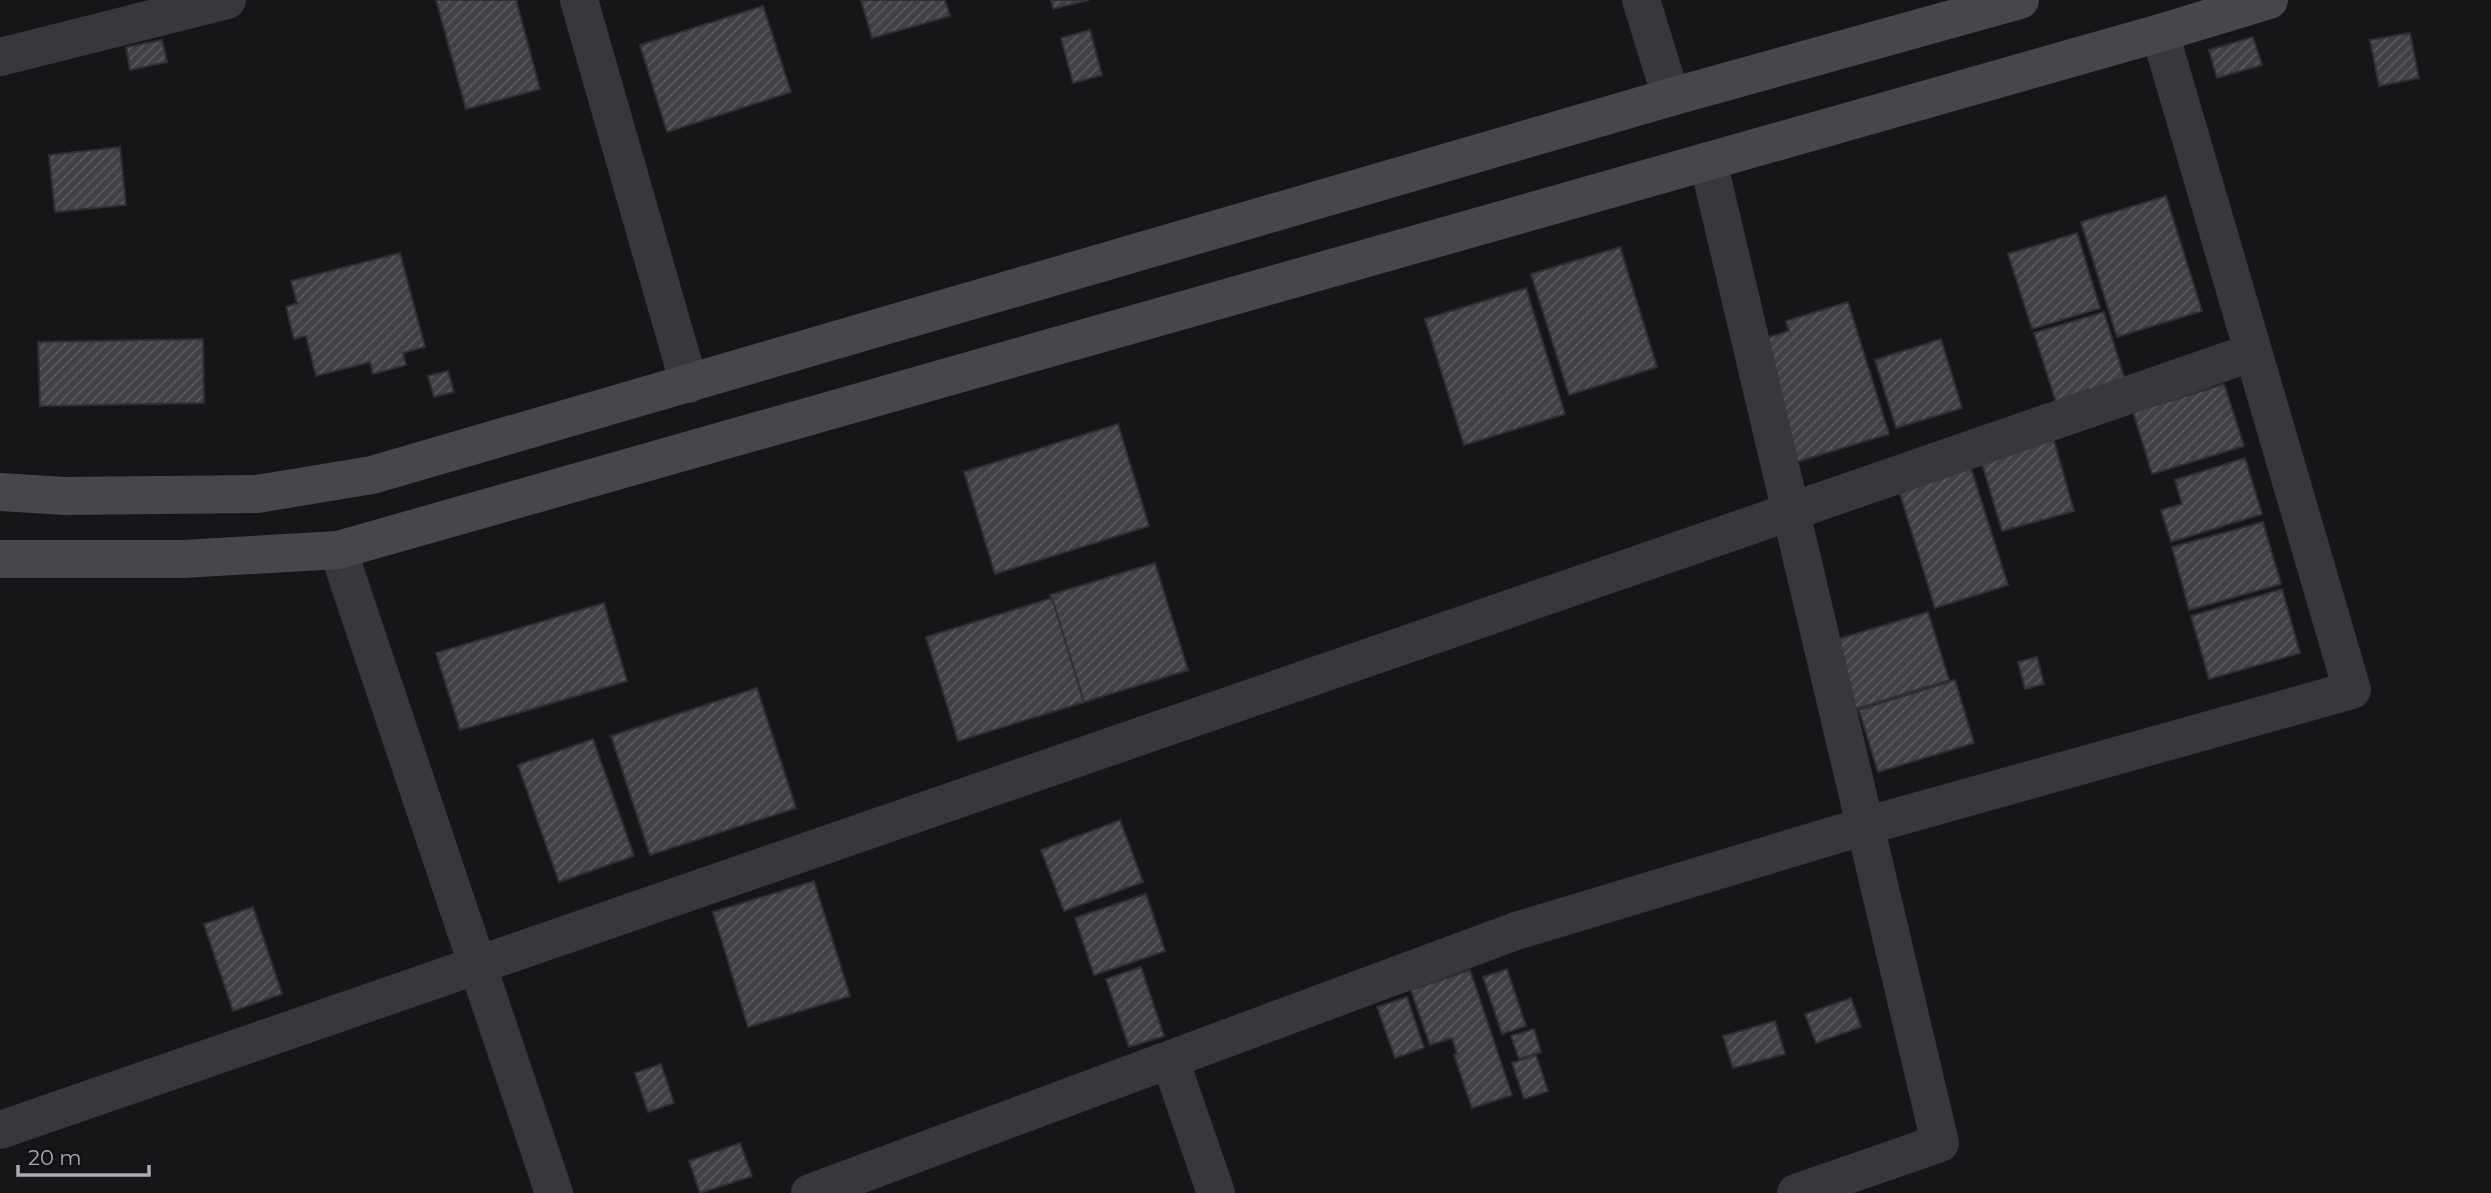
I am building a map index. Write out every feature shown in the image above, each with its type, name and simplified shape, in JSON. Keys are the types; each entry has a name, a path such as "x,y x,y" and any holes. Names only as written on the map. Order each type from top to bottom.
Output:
{"street":[{"path":"0,57 227,0"},
{"path":"579,0 688,384"},
{"path":"1641,0 1671,97"},
{"path":"0,492 65,496 257,494 372,475 1671,97 2020,0"},
{"path":"0,559 183,559 338,550 2269,0"},
{"path":"810,1193 1516,931 1866,826 2352,691 2160,33"},
{"path":"1708,161 1940,1143 1796,1193"},
{"path":"0,1130 2253,352"},
{"path":"338,550 554,1193"},
{"path":"1170,1060 1216,1193"}],"building":[{"path":"436,0 516,0 540,89 466,109"},
{"path":"861,0 945,0 950,16 872,38"},
{"path":"1051,0 1089,0 1053,9"},
{"path":"763,6 791,92 667,132 640,45"},
{"path":"1090,30 1102,75 1073,83 1061,38"},
{"path":"2410,33 2419,78 2379,86 2370,40"},
{"path":"2253,37 2262,65 2217,78 2209,50"},
{"path":"162,40 167,62 130,70 126,47"},
{"path":"120,147 126,205 55,212 49,155"},
{"path":"2166,196 2202,311 2117,337 2081,222"},
{"path":"2077,233 2100,308 2032,329 2008,254"},
{"path":"1620,247 1657,367 1569,395 1531,274"},
{"path":"400,253 425,347 403,353 406,365 373,374 370,362 316,376 306,336 294,339 286,307 297,303 291,281"},
{"path":"1526,288 1565,414 1464,445 1425,319"},
{"path":"1848,302 1889,434 1790,464 1752,342 1789,331 1786,321"},
{"path":"2104,312 2125,380 2056,402 2034,333"},
{"path":"203,339 204,403 40,406 38,342"},
{"path":"1941,339 1962,408 1896,428 1875,360"},
{"path":"448,371 454,392 434,397 428,376"},
{"path":"2224,384 2244,446 2152,474 2133,412"},
{"path":"1118,424 1149,526 995,574 964,472"},
{"path":"2053,437 2074,511 2002,531 1980,457"},
{"path":"2245,458 2262,514 2171,542 2161,510 2182,504 2175,480"},
{"path":"1968,459 2008,585 1935,608 1896,481"},
{"path":"2263,522 2281,584 2189,610 2172,547"},
{"path":"1155,563 1188,670 1084,702 1050,595"},
{"path":"2282,589 2300,653 2209,679 2191,616"},
{"path":"1052,598 1084,702 958,741 926,637"},
{"path":"604,603 627,681 460,730 436,653"},
{"path":"1928,612 1949,680 1856,709 1835,640"},
{"path":"2037,657 2044,684 2025,689 2018,662"},
{"path":"1955,680 1974,743 1878,772 1859,710"},
{"path":"757,688 796,808 650,855 611,736"},
{"path":"593,739 634,856 559,882 518,765"},
{"path":"1120,820 1143,882 1064,911 1041,850"},
{"path":"814,881 850,996 748,1027 713,912"},
{"path":"1146,894 1165,951 1094,975 1075,918"},
{"path":"253,907 282,994 233,1011 204,924"},
{"path":"1141,967 1164,1036 1129,1047 1106,979"},
{"path":"1507,969 1526,1026 1502,1034 1483,977"},
{"path":"1470,970 1512,1095 1472,1108 1454,1055 1457,1054 1452,1038 1430,1045 1411,990"},
{"path":"1407,997 1424,1048 1395,1058 1377,1007"},
{"path":"1851,998 1861,1027 1816,1043 1805,1014"},
{"path":"1775,1021 1785,1054 1733,1068 1723,1036"},
{"path":"1534,1029 1541,1052 1519,1059 1511,1036"},
{"path":"1536,1055 1548,1091 1524,1099 1512,1063"},
{"path":"661,1064 674,1103 648,1112 635,1073"},
{"path":"740,1143 752,1176 700,1193 689,1161"}]}
